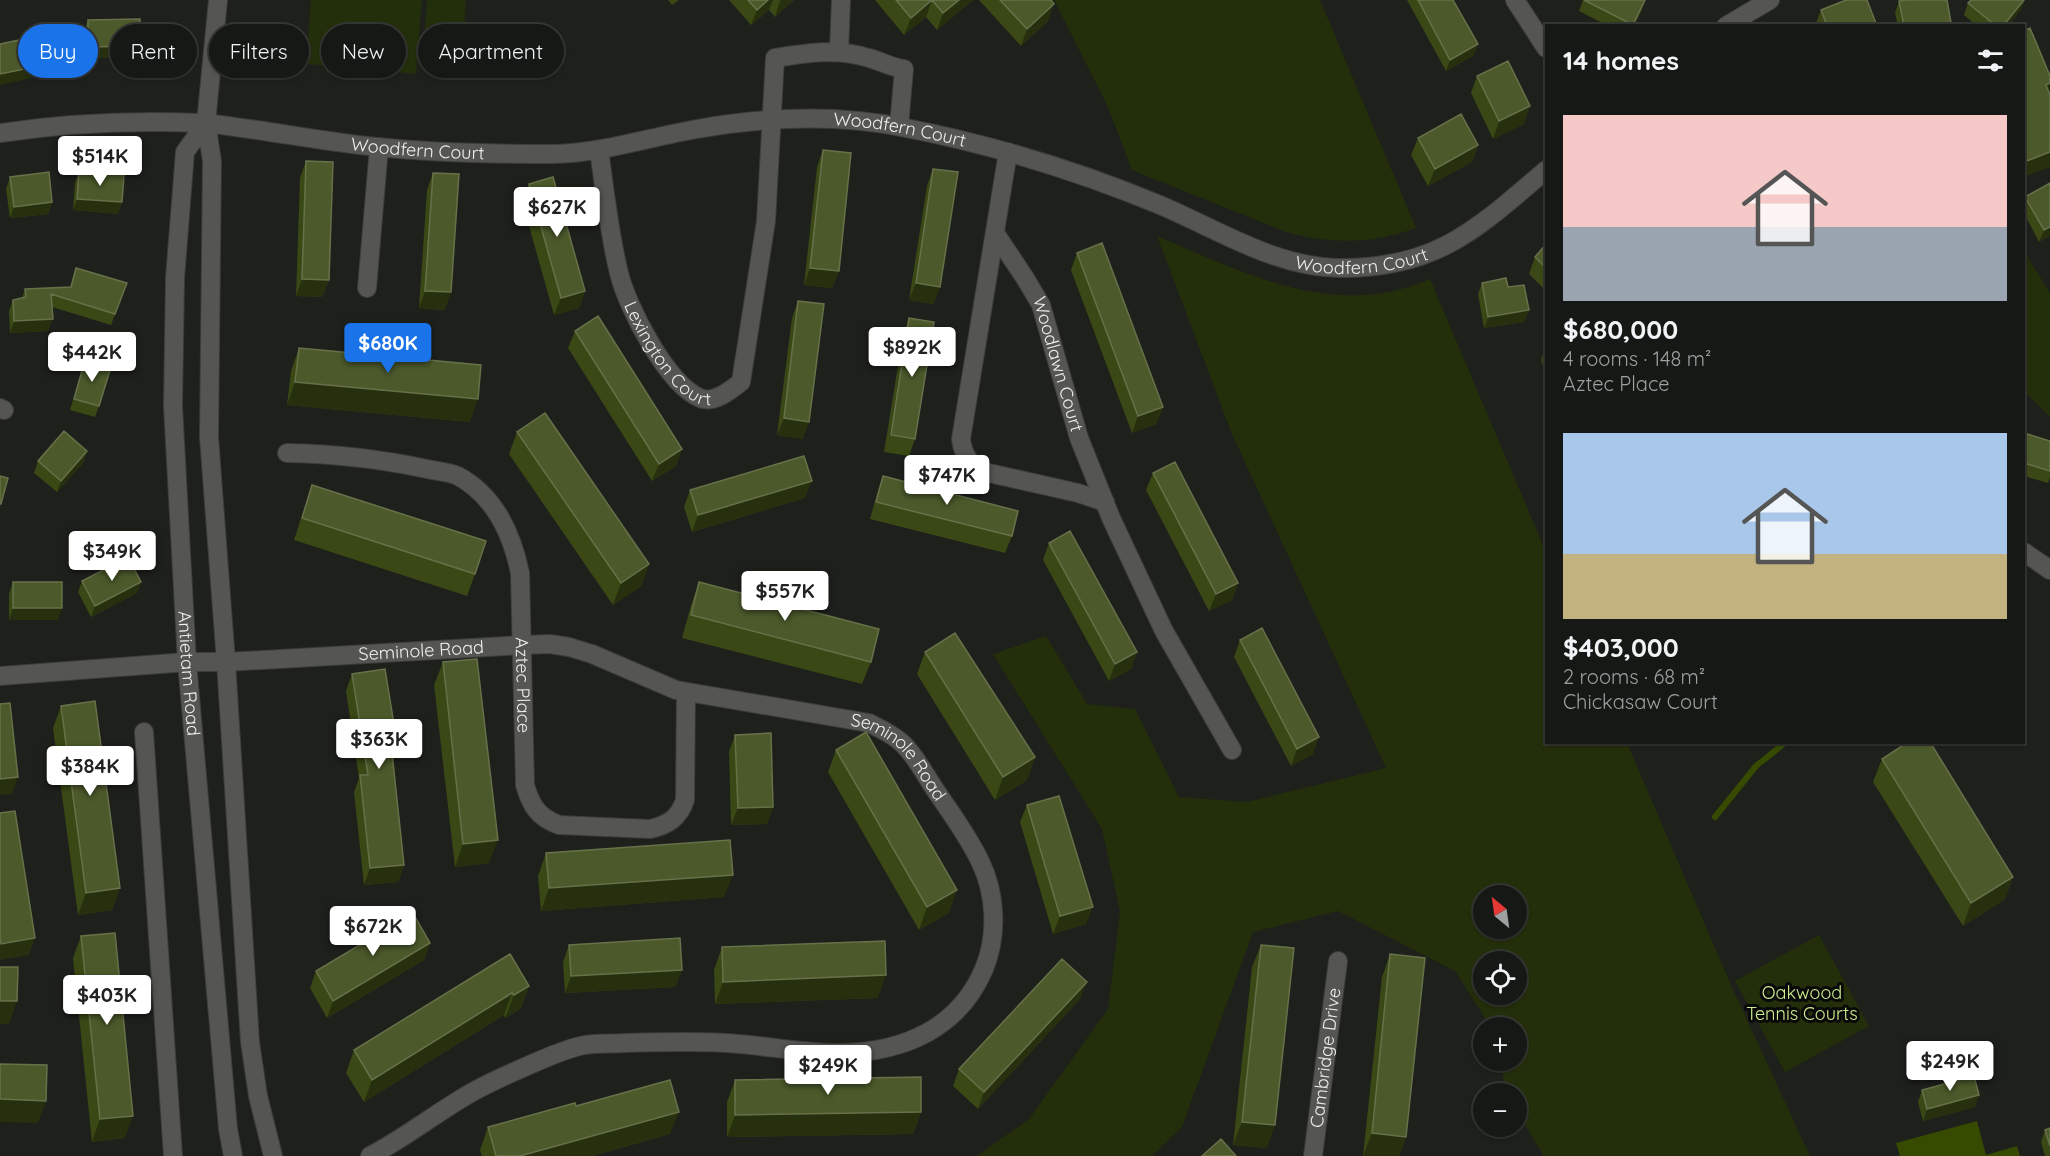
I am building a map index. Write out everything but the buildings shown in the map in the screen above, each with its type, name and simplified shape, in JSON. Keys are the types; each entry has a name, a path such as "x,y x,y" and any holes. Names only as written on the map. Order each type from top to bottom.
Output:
{"street":[{"name":"Antietam Road","path":"218,0 206,123 212,161 209,437 250,1042 258,1096 273,1156"},
{"path":"841,0 839,52 868,57 904,69 899,126"},
{"path":"1515,0 1545,46"},
{"path":"1729,24 1770,0"},
{"name":"Lexington Court","path":"598,150 619,274 630,304 649,340 680,384 701,399 716,398 741,382 766,221 775,58 812,52 839,52"},
{"name":"Woodfern Court","path":"0,133 56,125 128,121 206,123 379,147 562,154 598,150 693,130 771,120 859,121 899,126 1008,152 1086,177 1162,206 1248,247 1298,262 1337,268 1376,267 1407,261 1438,250 1466,235 1487,220 1545,171"},
{"name":"Antietam Road","path":"206,123 185,152 175,278 173,406 187,662 228,1129 233,1156"},
{"path":"367,288 379,147"},
{"path":"1008,152 961,439 963,451 970,464 980,471 1105,502"},
{"name":"Woodlawn Court","path":"995,233 1041,305 1079,438 1105,502 1164,631 1232,750"},
{"name":"Aztec Place","path":"287,453 367,458 457,475 476,489 493,507 506,527 515,549 520,573 525,785 529,801 537,813 546,820 559,825 650,829 674,820 685,800 686,692"},
{"path":"2025,553 2050,570"},
{"name":"Seminole Road","path":"0,676 187,662 226,662 522,645 550,644 569,647 592,654 676,690 869,723 888,731 903,744 976,852 991,893 994,918 987,962 966,1001 949,1019 930,1032 902,1044 872,1051 842,1053 702,1043 655,1042 584,1046 546,1058 500,1078 465,1096 369,1156"},
{"path":"144,732 173,1156"},
{"name":"Cambridge Drive","path":"1313,1156 1338,961"}],"green space":[{"path":"311,0 422,0 420,24 418,24 416,74 406,73 406,24 321,24 321,65 309,64"},
{"path":"427,0 466,0 464,24 425,24"},
{"path":"1054,0 1320,0 1416,228 1369,240 1305,237 1289,233 1132,170 1108,107"},
{"path":"1157,236 1257,277 1324,294 1359,295 1394,291 1430,279 1545,550 1545,744 1627,744 1731,985 1810,1156 1544,1156 1527,1128 1527,1083 1504,1083 1502,1071 1527,1071 1527,1017 1485,1017 1477,1005 1527,1005 1527,951 1473,951 1473,999 1455,971 1338,911 1253,932 1182,1127 1152,1156 977,1156 1029,1119 1108,1009 1120,912 1102,829 993,654 1046,636 1087,704 1135,709 1179,797 1247,802 1386,768 1232,434"},
{"path":"2025,253 2050,293 2050,417 2025,392"},
{"name":"Oakwood Tennis Courts","path":"1819,935 1869,1026 1785,1072 1735,981"}],"shaded area":[{"path":"1977,1121 1986,1155 2017,1146 2020,1156 1900,1156 1896,1143"}],"waterway":[{"path":"1715,817 1756,766 1784,744"}]}
